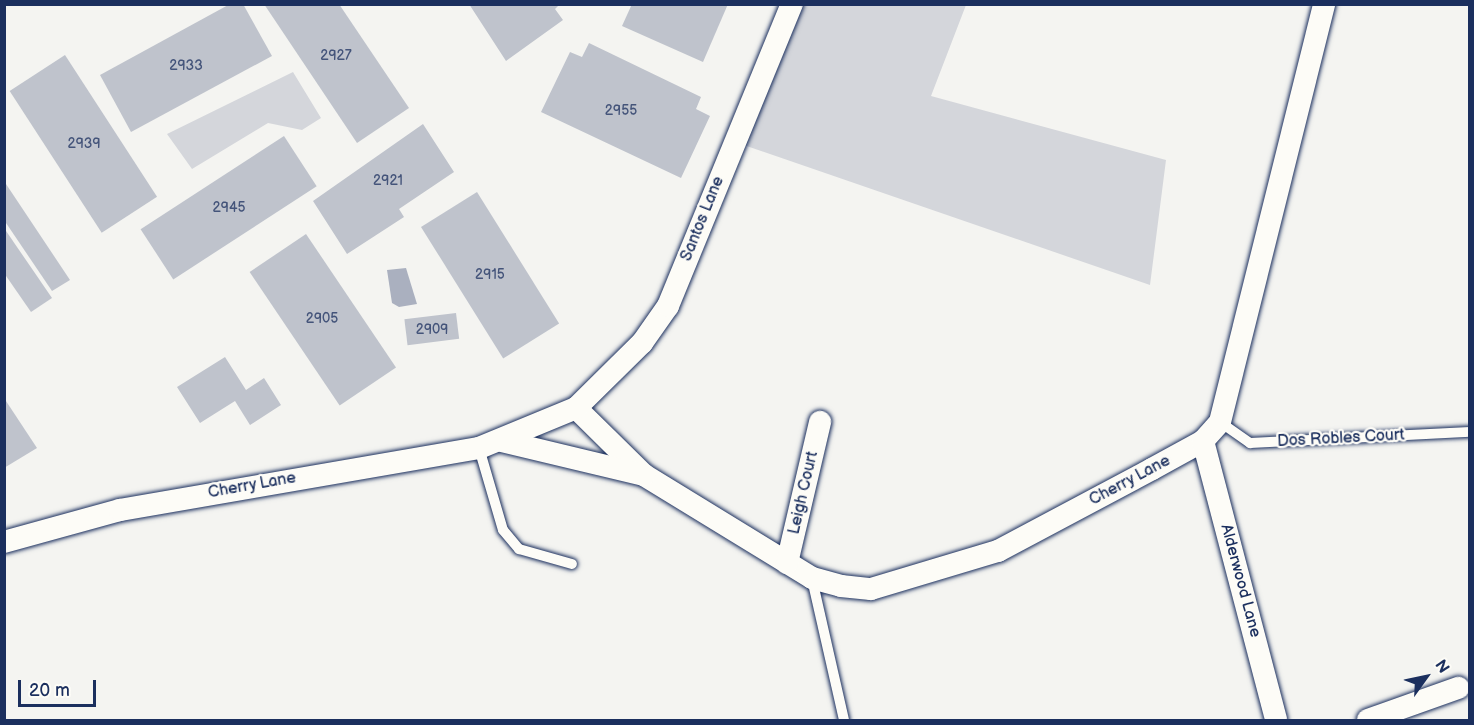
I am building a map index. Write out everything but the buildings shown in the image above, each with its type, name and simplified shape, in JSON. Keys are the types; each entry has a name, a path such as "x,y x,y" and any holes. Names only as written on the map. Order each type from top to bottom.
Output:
{"street":[{"name":"Santos Lane","path":"576,408 642,343 668,306 792,4"},
{"name":"Cherry Lane","path":"4,542 142,506 479,448 502,441 576,408 644,475 812,578 871,589 998,551 1203,441 1220,422 1324,4"},
{"name":"Leigh Court","path":"788,563 820,422"},
{"name":"Cherry Lane","path":"502,441 644,475"},
{"name":"Alderwood Lane","path":"1203,441 1276,720"},
{"path":"1368,720 1458,688"}],"lane":[{"name":"Dos Robles Court","path":"1220,422 1251,443 1470,432"},
{"path":"479,448 503,531 519,549 572,564"},
{"path":"812,578 844,720"}],"shaded area":[{"path":"792,5 966,5 931,96 1166,160 1150,285 735,142"},
{"path":"293,72 321,118 302,130 268,123 192,169 167,134"}],"water":[{"path":"406,268 417,304 399,307 392,303 387,270"}]}
